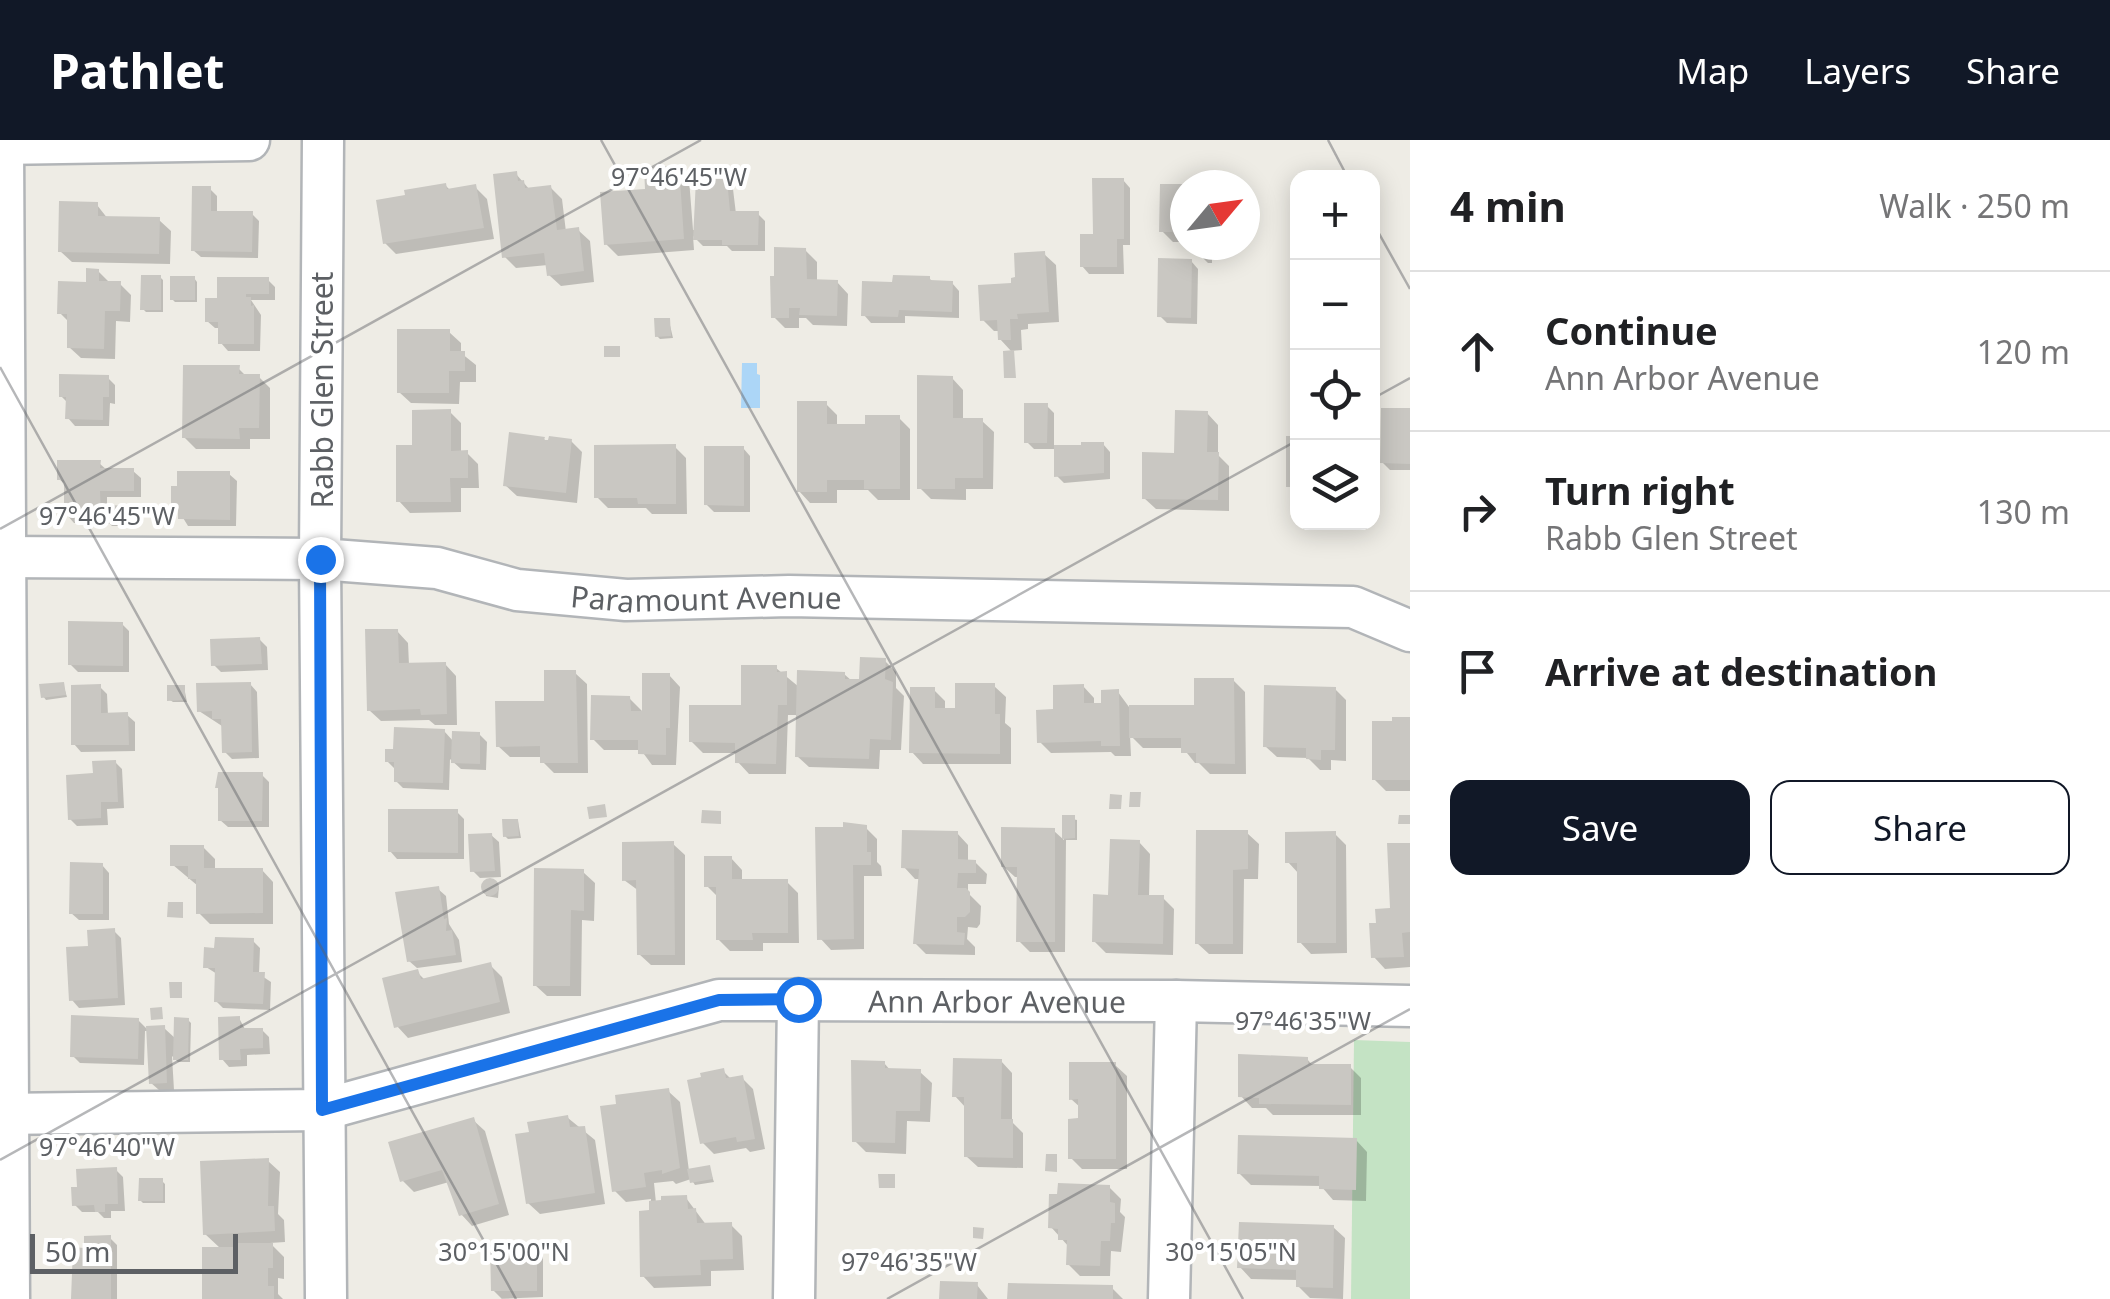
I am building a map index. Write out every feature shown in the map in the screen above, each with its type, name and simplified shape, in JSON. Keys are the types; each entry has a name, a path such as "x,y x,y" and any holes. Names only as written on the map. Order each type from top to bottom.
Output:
{"street":[{"path":"9,1299 4,1114 2,144 249,140"},
{"name":"Rabb Glen Street","path":"323,140 320,559 326,1299"},
{"name":"Paramount Avenue","path":"3,557 320,559 437,568 517,590 626,600 788,596 1353,607 1410,631"},
{"path":"794,1299 798,999"},
{"name":"Ann Arbor Avenue","path":"4,1114 322,1110 719,1000 1410,1006"},
{"path":"1169,1299 1176,1001"}],"green space":[{"path":"1354,1040 1410,1042 1410,1299 1351,1299"}],"water":[{"path":"742,363 757,363 760,408 741,408"}],"building":[{"path":"679,165 684,239 604,245 600,192 645,189 644,168"},
{"path":"517,171 518,181 524,180 525,188 551,185 557,230 579,227 584,271 547,276 544,253 502,258 493,174"},
{"path":"1092,178 1124,178 1124,239 1117,239 1117,267 1080,267 1080,234 1093,234"},
{"path":"696,179 727,179 730,211 759,211 758,245 693,240"},
{"path":"446,183 447,189 476,184 484,228 383,244 376,200 405,195 404,190"},
{"path":"1160,184 1170,184 1170,232 1159,232"},
{"path":"192,186 211,186 211,211 253,211 252,252 191,251"},
{"path":"59,201 98,202 98,216 160,217 159,254 58,252"},
{"path":"774,247 806,248 807,279 838,280 837,316 799,315 800,308 789,308 789,318 771,318"},
{"path":"1045,251 1049,312 1017,314 1018,319 1010,319 1011,340 998,340 997,320 980,321 978,285 1011,283 1015,277 1014,253"},
{"path":"1158,258 1192,260 1191,318 1157,317"},
{"path":"86,268 99,269 99,281 121,281 120,311 105,311 104,349 67,348 67,314 57,314 58,281 86,282"},
{"path":"141,275 161,275 161,310 140,310"},
{"path":"893,275 953,281 952,312 899,310 898,317 861,316 862,281 892,282"},
{"path":"170,276 195,276 195,300 170,300"},
{"path":"217,277 269,277 269,294 246,294 251,297 251,306 254,305 254,344 218,344 218,322 205,322 205,298 217,298"},
{"path":"654,318 670,318 671,336 655,337"},
{"path":"397,329 450,329 450,351 465,351 465,371 449,371 449,393 397,393"},
{"path":"604,346 620,346 620,357 604,357"},
{"path":"1014,350 1016,378 1004,378 1003,351"},
{"path":"183,365 240,365 239,374 260,374 259,428 239,428 240,439 182,438"},
{"path":"59,374 109,375 109,397 103,397 103,420 65,419 66,397 59,397"},
{"path":"917,375 953,376 953,418 983,418 983,478 955,478 955,489 917,489"},
{"path":"797,401 827,401 827,424 865,424 865,415 900,415 900,489 864,489 864,480 827,480 827,492 797,492"},
{"path":"1024,403 1048,403 1047,443 1024,443"},
{"path":"1381,408 1410,408 1410,464 1380,463"},
{"path":"451,409 451,451 468,450 468,478 450,478 451,502 396,502 396,445 412,445 412,410"},
{"path":"1175,410 1208,411 1207,452 1219,452 1218,500 1142,499 1142,452 1174,453"},
{"path":"509,432 545,437 544,440 549,436 572,439 566,493 503,486"},
{"path":"1286,436 1290,436 1290,487 1286,487"},
{"path":"1104,442 1104,473 1054,477 1054,445"},
{"path":"676,444 676,504 638,504 637,498 594,498 594,445"},
{"path":"704,446 744,446 744,506 704,505"},
{"path":"57,460 101,460 100,468 134,468 134,491 100,491 101,516 64,516 64,480 57,480"},
{"path":"177,471 230,471 230,520 178,519 178,504 171,504 171,486 177,486"},
{"path":"107,505 132,506 127,524 107,524"},
{"path":"68,621 123,622 123,666 68,665"},
{"path":"365,629 398,629 399,663 446,662 447,714 421,715 420,709 367,711"},
{"path":"260,637 262,664 211,666 210,639"},
{"path":"860,657 886,658 885,679 893,682 891,740 870,739 869,759 795,757 797,670 845,672 845,679 859,679"},
{"path":"741,665 777,665 777,672 787,671 787,705 778,705 776,764 735,763 735,743 689,742 689,705 741,705"},
{"path":"544,670 576,670 578,763 540,763 540,746 496,747 495,701 544,701"},
{"path":"642,673 670,673 666,755 638,754 638,740 590,740 591,695 630,696 631,711 642,711"},
{"path":"1194,678 1234,678 1235,764 1196,763 1196,753 1181,753 1181,738 1129,738 1129,705 1194,705"},
{"path":"64,682 66,695 41,698 39,684"},
{"path":"251,682 252,752 222,753 221,719 212,719 212,711 197,712 196,683"},
{"path":"955,683 995,683 1000,754 909,753 910,687 935,687 935,708 955,708"},
{"path":"101,684 101,713 128,712 129,745 71,745 71,685"},
{"path":"1084,684 1084,703 1101,703 1101,690 1119,689 1120,746 1101,746 1101,741 1037,743 1036,710 1053,709 1053,685"},
{"path":"167,685 185,685 185,700 167,701"},
{"path":"1264,685 1336,687 1335,750 1321,750 1321,760 1306,759 1306,748 1263,747"},
{"path":"1392,717 1410,717 1410,780 1372,780 1372,721 1392,721"},
{"path":"394,727 445,729 443,783 394,782 394,762 385,762 385,749 393,749"},
{"path":"452,731 480,732 480,764 451,763"},
{"path":"116,760 118,802 101,802 101,818 68,820 66,775 93,773 92,761"},
{"path":"218,772 263,772 262,821 218,821"},
{"path":"1130,792 1141,792 1140,807 1129,807"},
{"path":"1110,794 1122,795 1121,809 1109,809"},
{"path":"605,804 607,817 589,819 587,807"},
{"path":"388,809 458,809 458,853 388,852"},
{"path":"702,810 721,811 721,824 701,823"},
{"path":"1062,815 1075,815 1075,838 1062,839"},
{"path":"1399,815 1410,815 1410,824 1398,824"},
{"path":"502,819 518,819 519,836 503,837"},
{"path":"843,822 867,825 871,865 853,865 854,939 817,940 815,827 843,827"},
{"path":"1001,827 1055,828 1055,942 1016,942 1017,867 1001,867"},
{"path":"902,830 958,831 958,859 976,860 976,873 958,873 957,888 970,892 970,912 957,917 957,932 965,933 964,945 913,944 919,869 901,868"},
{"path":"1196,830 1248,830 1248,869 1233,870 1233,944 1195,944"},
{"path":"1336,831 1336,943 1297,943 1297,863 1285,863 1285,832"},
{"path":"492,833 495,871 470,872 468,834"},
{"path":"1110,839 1140,840 1138,895 1164,895 1163,944 1092,942 1093,894 1108,895"},
{"path":"674,841 675,955 637,955 636,880 622,881 622,842"},
{"path":"1387,843 1410,843 1410,932 1402,933 1404,957 1371,958 1369,923 1376,923 1375,909 1390,908"},
{"path":"170,845 204,845 204,868 263,868 263,913 196,914 196,879 188,879 188,866 170,866"},
{"path":"704,856 732,856 732,879 788,879 788,933 752,933 753,940 716,940 716,887 704,887"},
{"path":"70,862 103,863 103,914 69,914"},
{"path":"534,868 584,869 584,911 571,910 570,986 533,986"},
{"path":"490,878 499,887 490,896 481,887"},
{"path":"439,886 446,931 452,930 456,955 407,962 395,892"},
{"path":"168,902 183,902 183,918 167,917"},
{"path":"115,928 118,998 69,1001 66,947 88,946 87,930"},
{"path":"215,937 254,938 253,972 265,972 263,1004 214,1002 215,968 203,968 204,947 214,948"},
{"path":"491,962 500,1002 394,1028 382,978 418,969 421,979"},
{"path":"169,982 182,982 182,998 170,998"},
{"path":"162,1007 163,1019 151,1020 150,1008"},
{"path":"71,1015 139,1018 138,1059 70,1057"},
{"path":"240,1016 240,1028 263,1028 263,1048 240,1049 241,1060 219,1060 218,1017"},
{"path":"174,1017 189,1018 188,1060 173,1060"},
{"path":"165,1025 167,1083 149,1084 146,1026"},
{"path":"1238,1054 1308,1057 1308,1064 1351,1064 1351,1105 1259,1104 1259,1098 1238,1097"},
{"path":"953,1058 1002,1059 1001,1119 1013,1119 1013,1158 964,1157 964,1097 952,1097"},
{"path":"851,1060 885,1061 885,1068 921,1069 920,1111 896,1111 895,1143 852,1142"},
{"path":"1069,1062 1116,1062 1116,1159 1068,1159 1068,1119 1078,1118 1078,1099 1069,1100"},
{"path":"724,1068 726,1078 743,1075 755,1139 737,1142 736,1137 700,1144 687,1080"},
{"path":"669,1088 680,1168 662,1174 662,1170 644,1173 646,1187 612,1192 600,1106 616,1104 615,1095"},
{"path":"568,1115 570,1127 585,1126 595,1193 526,1204 515,1134 529,1132 527,1122"},
{"path":"474,1117 499,1204 459,1216 442,1170 400,1182 388,1142"},
{"path":"1238,1135 1357,1138 1356,1190 1319,1189 1319,1176 1237,1174"},
{"path":"1046,1154 1057,1154 1057,1172 1045,1171"},
{"path":"269,1158 268,1206 274,1206 275,1231 203,1235 200,1161"},
{"path":"710,1165 713,1179 690,1183 687,1169"},
{"path":"117,1167 118,1204 105,1204 105,1212 95,1212 94,1205 72,1206 71,1187 77,1187 76,1169"},
{"path":"878,1174 895,1174 895,1188 879,1188"},
{"path":"139,1178 163,1178 163,1201 138,1201"},
{"path":"1058,1183 1110,1185 1115,1223 1111,1223 1110,1241 1101,1241 1100,1266 1066,1265 1067,1240 1058,1240 1058,1229 1048,1228 1049,1194 1057,1194"},
{"path":"687,1195 688,1209 696,1208 697,1223 732,1222 733,1259 700,1260 701,1275 640,1277 639,1211 649,1210 649,1201 661,1200 661,1196"},
{"path":"1239,1222 1334,1225 1333,1288 1296,1287 1296,1270 1237,1268"},
{"path":"973,1227 984,1228 983,1239 973,1238"},
{"path":"111,1235 111,1299 71,1299 73,1247 84,1248 84,1236"},
{"path":"234,1243 273,1243 268,1286 274,1286 274,1299 202,1299 202,1247 235,1247"},
{"path":"537,1244 537,1291 491,1291 490,1245"},
{"path":"940,1281 978,1282 977,1299 939,1299"},
{"path":"1008,1283 1113,1285 1113,1299 1007,1299"}],"route":[{"path":"320,559 322,1110 719,1000 798,999"}]}
